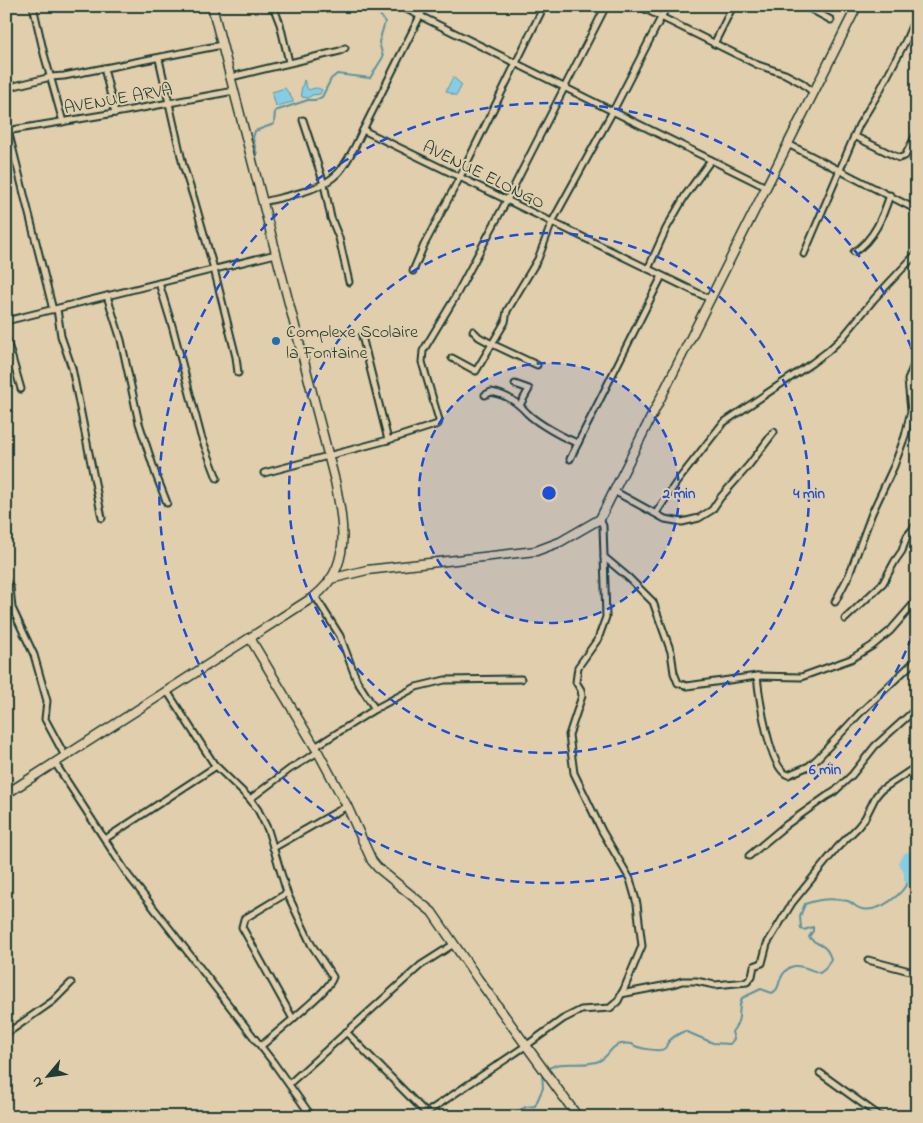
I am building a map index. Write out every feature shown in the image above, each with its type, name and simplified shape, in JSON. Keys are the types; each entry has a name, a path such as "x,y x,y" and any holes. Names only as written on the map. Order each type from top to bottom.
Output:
{"street":[{"path":"34,6 44,54 63,122"},
{"path":"6,794 315,596 327,585 340,558 343,547 344,530 329,456 212,6"},
{"path":"274,6 289,62"},
{"path":"400,6 766,187"},
{"path":"263,202 324,184 337,174 363,130 426,6"},
{"path":"413,271 424,245 460,177 544,6"},
{"path":"264,473 388,440 438,424 439,420 422,362 423,351 453,301 507,200 606,6"},
{"path":"639,6 758,66 785,74 802,83 814,93"},
{"path":"452,358 476,371 505,322 508,311 538,259 552,222 613,111 667,6"},
{"path":"714,44 733,6"},
{"path":"805,6 831,20"},
{"path":"330,579 367,570 536,551 560,542 600,519 857,6"},
{"path":"804,254 854,136 906,40 917,14"},
{"path":"6,88 51,77 159,59 222,45"},
{"path":"231,78 289,62 340,51 345,48"},
{"path":"159,59 183,165 214,269 236,356 238,373"},
{"path":"104,68 114,113"},
{"name":"AVENUE ARVA","path":"7,131 169,104 234,91"},
{"path":"303,120 324,184 331,218 339,238 349,282"},
{"path":"6,122 61,336 72,368 102,518"},
{"name":"AVENUE ELONGO","path":"363,130 710,299"},
{"path":"854,136 899,158 904,156 917,133"},
{"path":"788,144 917,210"},
{"path":"648,269 666,229 685,196 711,160"},
{"path":"854,252 872,234 883,216 890,196"},
{"path":"656,513 676,483 724,423 812,363 843,337 875,298 917,253"},
{"path":"6,321 276,254"},
{"path":"570,459 662,276"},
{"path":"159,283 173,328 201,436 217,478"},
{"path":"107,296 121,340 139,423 167,503"},
{"path":"473,331 479,337 537,366"},
{"path":"362,336 388,440"},
{"path":"6,337 22,389"},
{"path":"835,602 849,575 872,513 894,466 905,436 911,411 908,380 917,357"},
{"path":"515,384 529,389 520,405"},
{"path":"485,395 491,392 506,396 520,405 528,414 557,433 568,440 578,443"},
{"path":"614,491 665,519 682,522 699,518 712,510 720,498 749,466 774,432"},
{"path":"346,1032 424,1115 563,1019 581,1010 610,1008 618,1001 642,946 637,904 629,877 602,831 576,776 569,738 582,696 582,690 576,682 578,667 598,639 606,620 603,526 600,519"},
{"path":"845,620 883,583 902,551 907,536 917,524"},
{"path":"604,556 652,602 671,652 674,673 678,683 687,686 757,676 801,677 851,660 890,631 917,600"},
{"path":"6,581 10,587 12,608 34,655 47,701 45,720 65,756"},
{"path":"315,596 340,636 357,681 375,709"},
{"path":"250,638 316,750 346,806 372,861 378,868 428,908 578,1117"},
{"path":"757,676 770,744 778,764 785,774 788,775 809,766 817,760 860,713 917,659"},
{"path":"250,799 375,709 410,690 445,680 521,680"},
{"path":"167,691 214,764 250,799 258,810 268,830 287,893 311,944 333,976 333,980 327,987 261,1046"},
{"path":"749,856 786,825 834,792 852,775 874,746 917,708"},
{"path":"55,763 128,875 261,1046 312,1117"},
{"path":"621,994 682,981 696,981 715,985 747,982 752,976 754,966 762,963 767,944 792,902 837,848 858,827 881,790 917,766"},
{"path":"105,839 215,767"},
{"path":"273,848 346,806"},
{"path":"287,893 244,919 242,927 292,1019"},
{"path":"289,1084 421,965 454,944"},
{"path":"868,960 917,974"},
{"path":"6,1034 53,1001 71,983"},
{"path":"820,1073 881,1117"}],"water":[{"path":"453,77 462,85 456,96 446,91"},
{"path":"304,80 309,90 319,88 322,90 320,94 312,95 308,98 302,97 301,91"},
{"path":"285,88 293,102 276,106 272,92"}],"waterway":[{"path":"350,6 358,6"},
{"path":"257,155 253,138 255,131 274,124 275,111 322,97 331,79 337,74 370,78 383,57 379,42 385,22 374,6"},
{"path":"909,879 909,872 904,862 908,857 917,859"},
{"path":"546,1070 552,1066 585,1064 599,1061 619,1044 632,1044 648,1049 663,1049 668,1042 685,1031 713,1043 730,1044 734,1039 732,1032 738,1022 742,998 761,989 774,992 788,968 798,966 820,973 831,959 824,947 809,937 813,927 801,929 800,916 805,904 837,899 848,901 862,909 876,908 890,901 902,891 909,879"},
{"path":"506,1117 526,1107 535,1106 543,1088 542,1073"}],"place":[{"name":"Complexe Scolaire la Fontaine","path":"276,341"}]}
